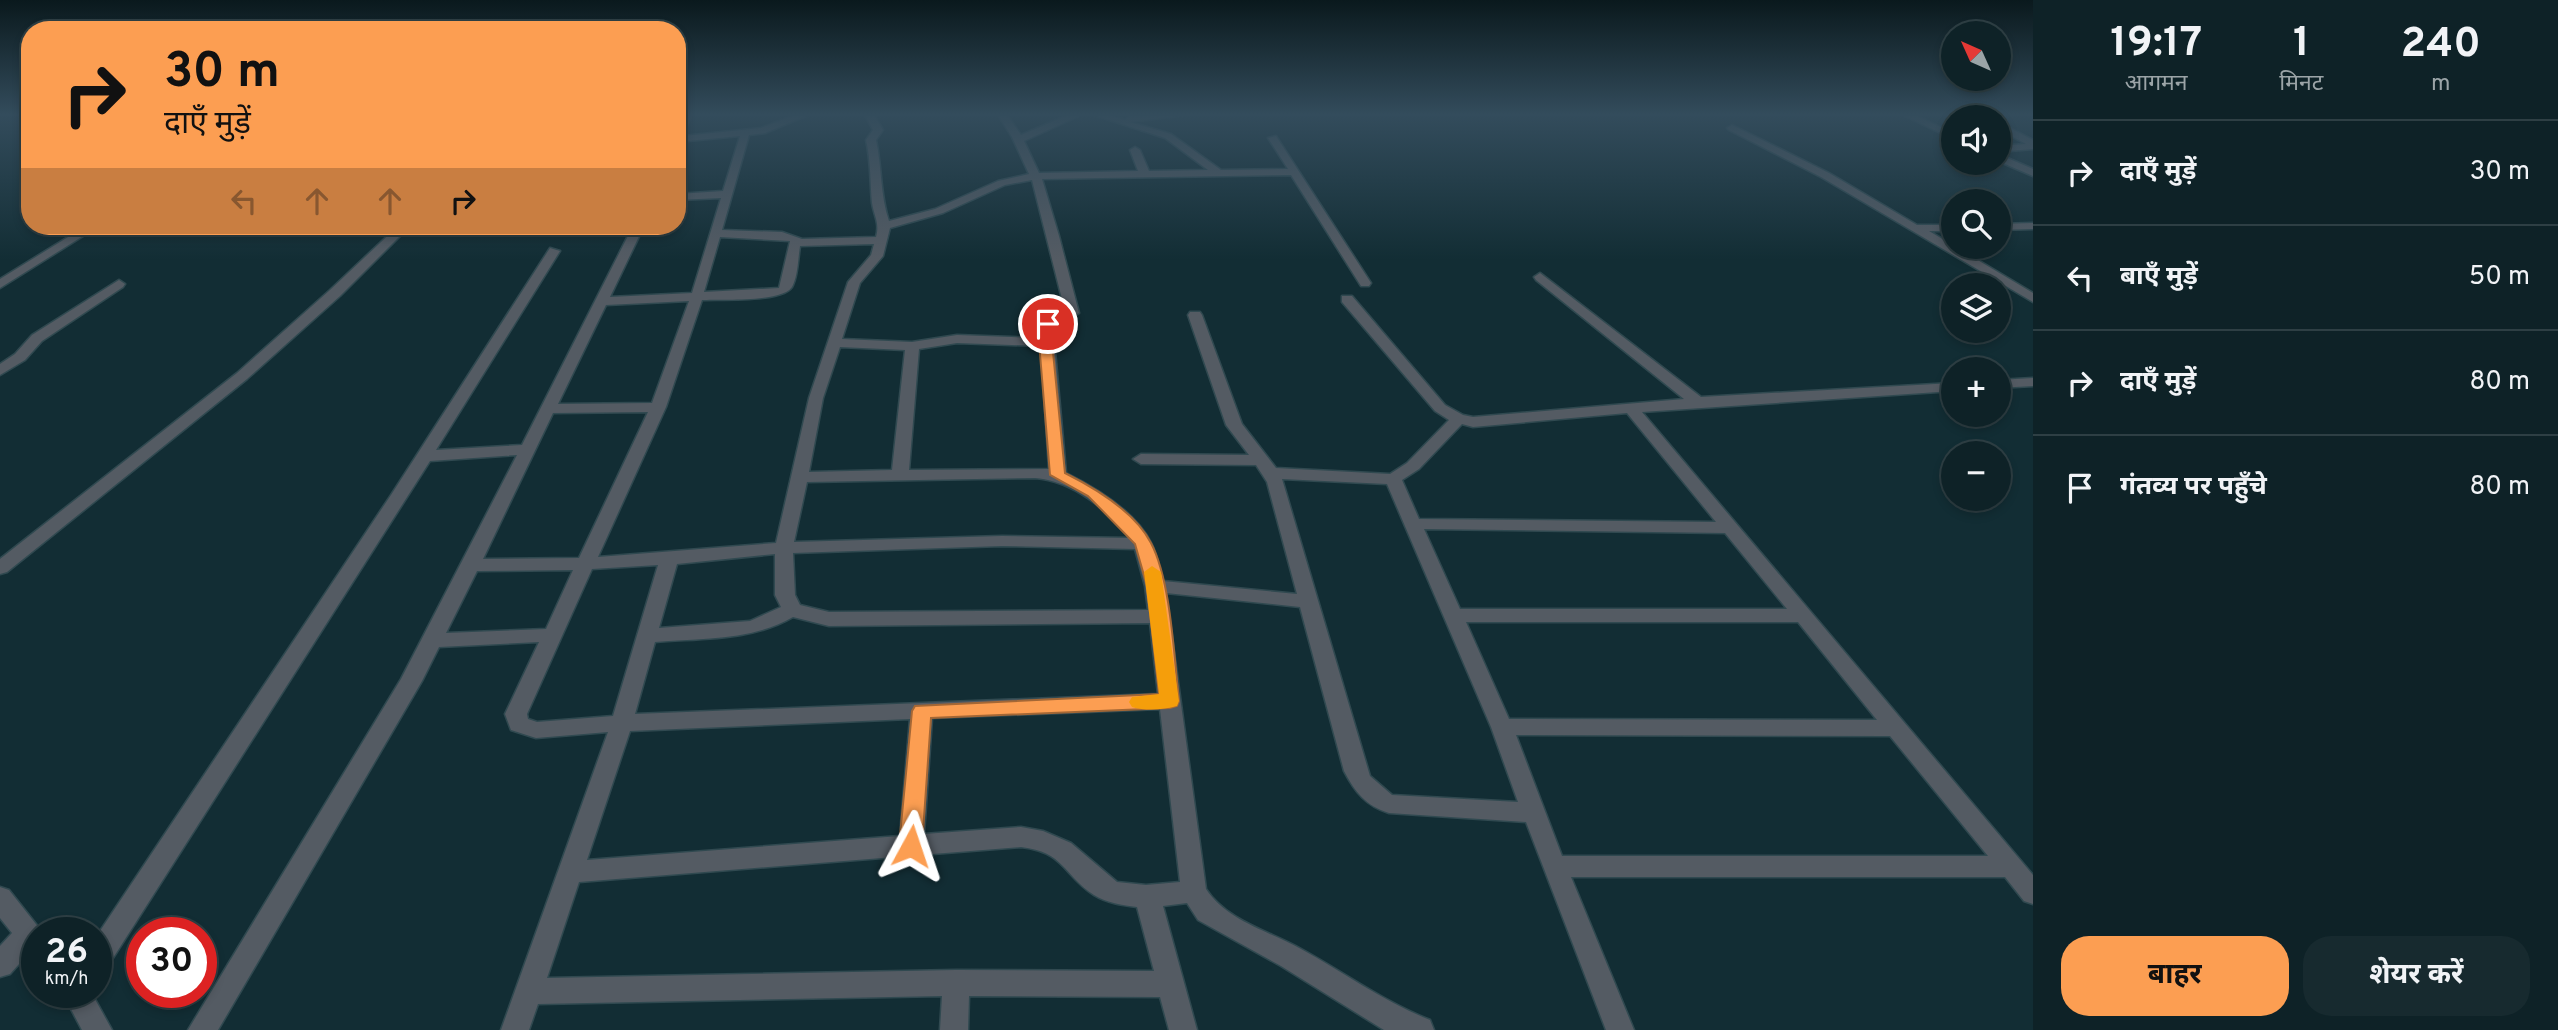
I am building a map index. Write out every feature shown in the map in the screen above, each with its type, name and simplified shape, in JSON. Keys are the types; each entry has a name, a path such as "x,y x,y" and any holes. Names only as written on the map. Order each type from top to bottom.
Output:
{"street":[{"path":"736,163 697,296 657,407 516,714 519,724 536,730 622,723 1170,701"},
{"path":"875,163 882,233 874,260 854,282 816,398 784,548 785,595 792,609 805,615 829,619 1159,616"},
{"path":"1030,163 1072,313 1046,327 1058,475"},
{"path":"1140,163 1145,175"},
{"path":"1205,163 1220,174"},
{"path":"1289,163 1365,283"},
{"path":"1803,163 2033,298"},
{"path":"2011,163 2033,173"},
{"path":"795,243 882,233 1002,183 1035,176 1295,172"},
{"path":"686,196 726,194"},
{"path":"2011,227 2033,226"},
{"path":"1914,228 1941,228"},
{"path":"601,300 783,291 787,286 796,239 782,235 715,233"},
{"path":"0,284 79,235"},
{"path":"0,568 242,376 395,235"},
{"path":"202,1030 404,693 471,565 634,235"},
{"path":"112,935 425,456 554,251"},
{"path":"1540,277 1698,402"},
{"path":"0,371 20,357 37,338 119,284"},
{"path":"1347,299 1440,408 1458,419 1473,422 1633,410 1698,402 1941,388"},
{"path":"1195,314 1234,425 1266,466 1309,603 1355,771 1362,786 1373,797 1389,804 1534,813"},
{"path":"834,344 912,346 957,339 1046,342"},
{"path":"900,475 912,346"},
{"path":"2011,383 2033,382"},
{"path":"547,409 657,407"},
{"path":"1633,410 2033,893"},
{"path":"1141,459 1266,466 1393,479 1413,466 1458,419"},
{"path":"425,456 527,449"},
{"path":"798,477 1035,473 1058,475 1093,493 1135,532 1143,544 1155,586 1194,891 1207,912 1231,927 1291,957 1395,1021 1420,1030"},
{"path":"1393,479 1502,727 1620,1030"},
{"path":"1414,524 1732,528"},
{"path":"471,565 585,564 784,548 1002,541 1143,544"},
{"path":"515,1030 622,723 669,559"},
{"path":"1155,586 1309,603"},
{"path":"647,636 750,628 765,624 792,609"},
{"path":"1452,615 1805,615"},
{"path":"432,640 553,635"},
{"path":"911,846 922,711"},
{"path":"1502,727 1898,728"},
{"path":"570,872 1021,837 1039,839 1059,847 1097,883 1116,893 1147,896 1194,891"},
{"path":"1554,866 2012,867"},
{"path":"1147,896 1183,1030"},
{"path":"0,898 21,926"},
{"path":"0,965 21,949"},
{"path":"528,991 956,983 1171,984"},
{"path":"954,1030 956,983"},
{"path":"85,1008 98,1030"}],"slow traffic":[{"path":"1139,702 1170,701 1152,572"}],"route":[{"path":"911,846 922,711 1170,701 1155,586 1149,557 1143,544 1135,532 1093,493 1058,475 1046,342 1048,324"}]}
